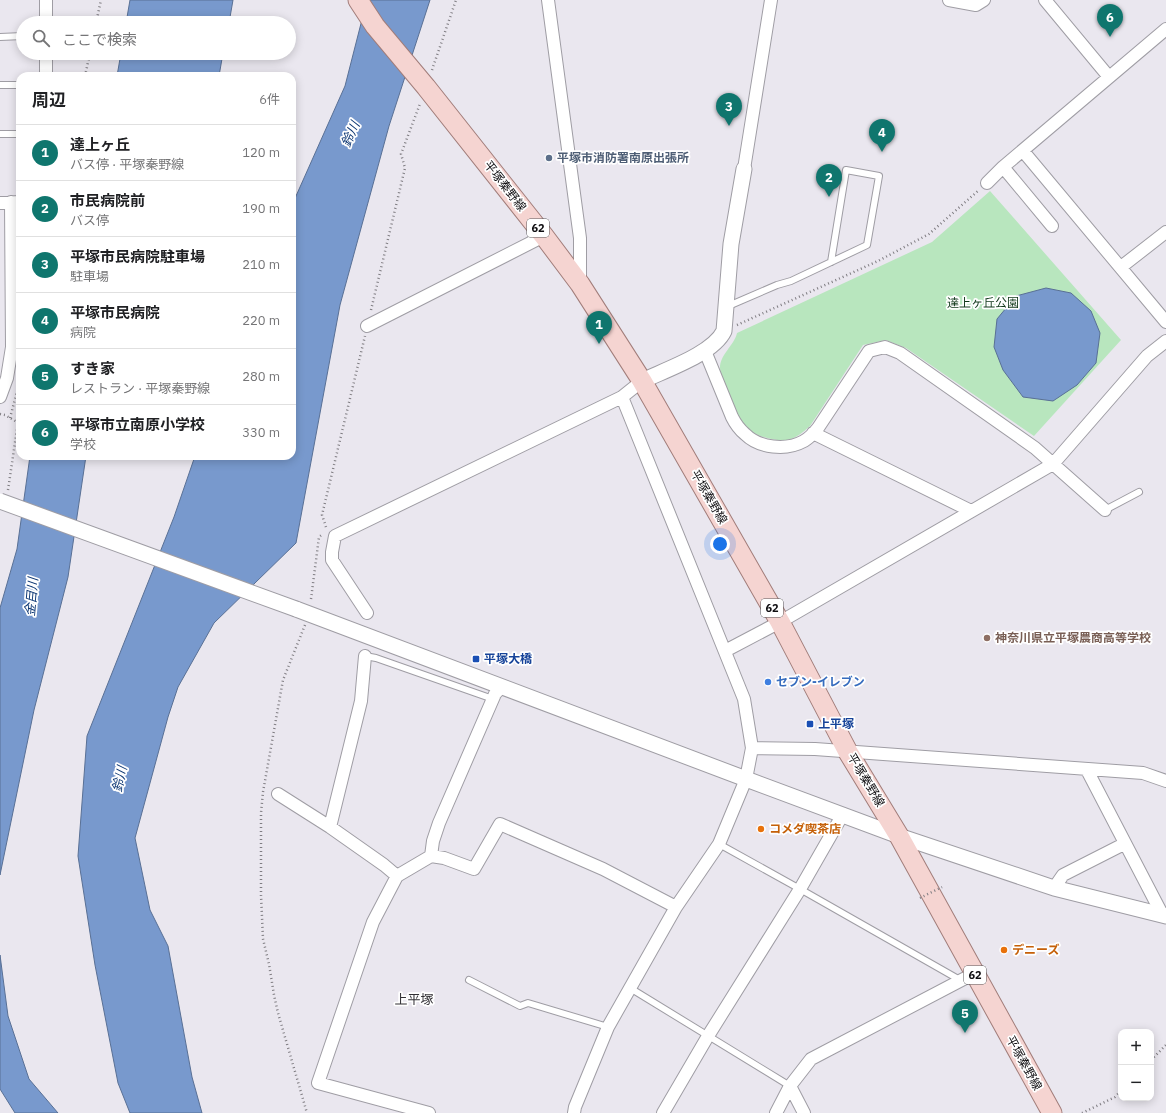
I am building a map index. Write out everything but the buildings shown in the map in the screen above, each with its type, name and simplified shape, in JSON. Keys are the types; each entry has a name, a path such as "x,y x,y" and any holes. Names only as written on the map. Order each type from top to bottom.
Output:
{"main road":[{"name":"平塚秦野線","path":"358,0 375,26 544,236 580,284 642,381 780,622 848,752 899,836 968,977 1052,1113"}],"street":[{"path":"46,0 46,16"},
{"path":"548,0 580,238 580,284"},
{"path":"367,613 332,560 335,536 622,397 642,381 705,351 721,337 724,331 731,244 771,0"},
{"path":"949,0 976,5 984,0"},
{"path":"1045,0 1109,77"},
{"path":"987,183 1023,150 1166,29"},
{"path":"46,60 46,72"},
{"path":"1023,150 1166,322"},
{"path":"1003,168 1052,226"},
{"path":"0,397 7,378 12,347 6,268 10,202"},
{"path":"1121,267 1166,232"},
{"path":"367,326 544,236"},
{"path":"725,651 780,622 1053,464 1147,356 1166,343"},
{"path":"0,347 12,347"},
{"path":"705,351 732,417 738,426 746,435 756,442 780,447 794,445 805,440 813,433 818,428 869,351 885,347 900,353 1035,448 1105,510"},
{"path":"574,1113 608,1027 676,907 719,844 746,779 752,748 744,699 622,397"},
{"path":"813,433 971,511"},
{"path":"4,496 899,836 1054,888 1164,916"},
{"path":"330,827 361,701 365,656"},
{"path":"431,856 432,841 494,699 502,686"},
{"path":"752,748 815,749 1143,773 1166,781"},
{"path":"1087,770 1124,844 1164,916"},
{"path":"278,794 330,827 384,865 397,876"},
{"path":"663,1113 708,1036 800,889 843,814"},
{"path":"429,1113 318,1083 373,922 397,876 431,856 444,858 474,869 500,824 603,869 676,907"},
{"path":"1054,888 1063,875 1124,844"},
{"path":"776,1113 790,1086 811,1059 968,977"},
{"path":"790,1086 804,1113"}],"lane":[{"path":"0,36 16,36"},
{"path":"0,85 16,85"},
{"path":"0,134 16,134"},
{"path":"726,307 777,285 791,281 867,245 879,176 846,170 831,262"},
{"path":"1105,510 1139,492"},
{"path":"365,656 376,658 494,699"},
{"path":"719,844 800,889 968,977"},
{"path":"469,980 520,1006 528,1003 608,1027"},
{"path":"630,988 790,1086"}],"path":[{"path":"98,16 101,0"},
{"path":"327,529 322,515 405,168 401,154 424,85 456,0"},
{"path":"86,72 88,60"},
{"path":"724,331 878,261 928,234 987,183"},
{"path":"10,418 16,396"},
{"path":"0,414 16,421"},
{"path":"4,496 16,433"},
{"path":"306,624 283,680 263,792 261,812 261,895 263,939 275,1001 306,1113"},
{"path":"920,898 942,887"},
{"path":"1154,1057 1166,1045"},
{"path":"1082,1113 1115,1097 1118,1094"}],"green space":[{"name":"達上ヶ丘公園","path":"990,191 1121,340 1034,436 906,348 886,340 863,345 810,426 802,433 791,439 776,440 758,435 744,427 731,403 720,368 722,358 733,342 737,333 932,242"}],"water":[{"path":"130,0 233,0 230,16 127,16"},
{"name":"鈴川","path":"367,0 430,0 389,126 340,305 296,543 214,623 178,687 168,717 135,838 150,910 168,946 192,1077 202,1113 130,1113 118,1083 95,965 78,856 87,736 174,517 194,460 296,460 296,196 345,86"},
{"path":"120,60 222,60 220,72 118,72"},
{"path":"1046,288 1071,293 1091,311 1100,333 1096,363 1077,385 1053,401 1023,397 1003,370 994,347 997,319 1016,296"},
{"name":"金目川","path":"29,460 85,460 68,577 34,710 0,875 0,608 17,549"},
{"path":"0,955 8,1016 29,1079 58,1113 15,1113 0,1089"}],"place":[{"name":"平塚市立南原小学校","path":"1110,37"},
{"name":"平塚市民病院駐車場","path":"729,126"},
{"name":"平塚市民病院","path":"882,152"},
{"name":"平塚市消防署南原出張所","path":"549,158"},
{"name":"市民病院前","path":"829,197"},
{"name":"達上ヶ丘","path":"599,344"},
{"name":"神奈川県立平塚農商高等学校","path":"987,638"},
{"name":"平塚大橋","path":"476,659"},
{"name":"セブン-イレブン","path":"768,682"},
{"name":"上平塚","path":"810,724"},
{"name":"コメダ喫茶店","path":"761,829"},
{"name":"デニーズ","path":"1004,950"},
{"name":"すき家","path":"965,1033"}],"district":[{"name":"上平塚","path":"414,999"}]}
